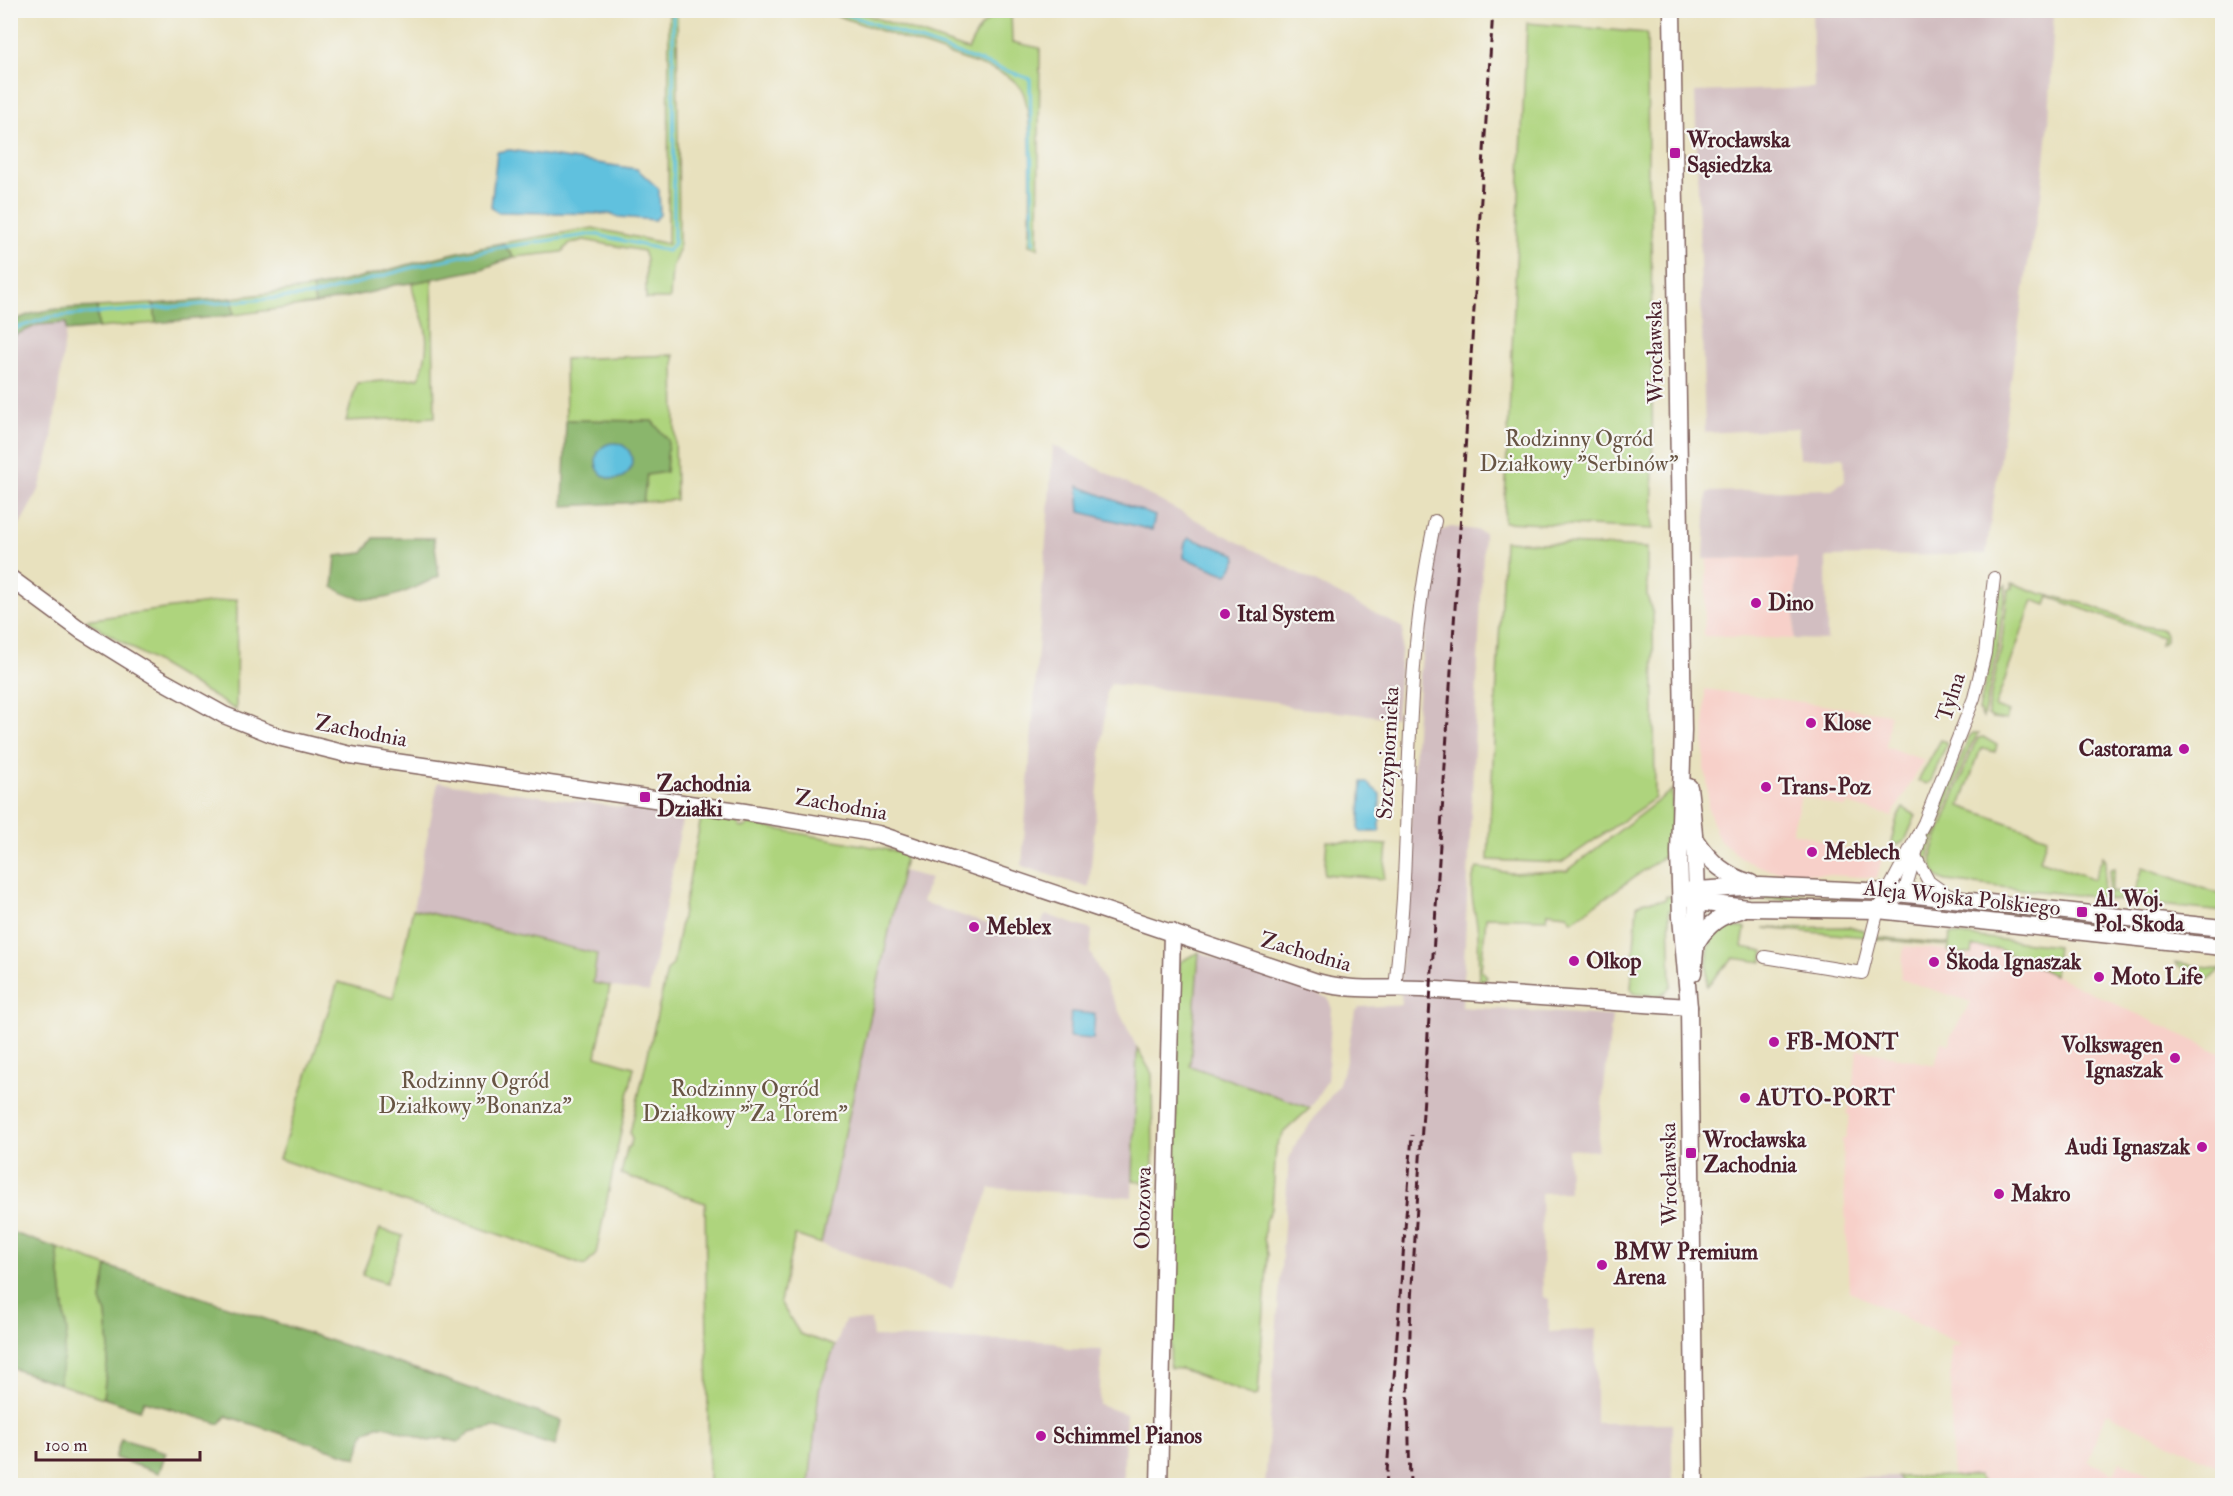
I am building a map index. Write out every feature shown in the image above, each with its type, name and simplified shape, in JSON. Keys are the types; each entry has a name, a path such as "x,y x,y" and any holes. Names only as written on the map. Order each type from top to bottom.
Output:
{"street":[{"name":"Wrocławska","path":"1672,10 1683,730 1692,894 1697,942 1689,1007"},
{"name":"Szczypiornicka","path":"1395,989 1403,897 1412,691 1423,586 1436,521"},
{"name":"Zachodnia","path":"10,578 82,631 224,715 282,738 313,746 379,759 878,834 1329,986 1363,990 1395,989 1689,1007"},
{"name":"Tylna","path":"1896,892 1978,687 1986,653 1994,578"},
{"name":"Wrocławska","path":"1683,730 1696,841 1689,1007 1695,1485"},
{"name":"Tylna","path":"1765,957 1862,973 1878,910 1896,892 1916,858 1924,823"},
{"path":"1696,841 1709,859 1725,873 1760,886"},
{"path":"1916,858 1929,882 1951,898"},
{"name":"Aleja Wojska Polskiego","path":"1692,894 1760,886 1896,892 2223,927"},
{"name":"Aleja Wojska Polskiego","path":"1692,894 1748,908 1878,910 2223,947"},
{"path":"1697,942 1707,927 1717,919 1748,908"},
{"name":"Obozowa","path":"1159,1485 1172,932"}],"shaded area":[{"path":"1812,11 2054,11 2049,123 2041,196 2027,269 1986,554 1826,557 1827,640 1794,639 1797,558 1704,559 1707,492 1832,489 1845,481 1844,457 1800,459 1798,428 1705,433 1695,92 1814,88"},
{"path":"67,323 51,446 39,490 11,536 11,337 38,325"},
{"path":"1053,445 1403,628 1396,718 1289,707 1278,702 1111,684 1107,690 1089,888 1022,866"},
{"path":"1451,527 1484,533 1462,1007 1612,1016 1597,1151 1568,1149 1569,1192 1541,1193 1543,1297 1549,1299 1549,1332 1596,1329 1596,1423 1672,1423 1672,1485 1265,1486 1289,1159 1298,1140 1338,1086 1345,1065 1355,1012 1360,1007 1402,1005 1400,981 1419,683 1436,532"},
{"path":"1797,558 1794,639 1704,636 1707,559"},
{"path":"1705,689 1890,714 1886,747 1924,760 1892,816 1847,804 1846,808 1801,796 1792,832 1882,859 1877,878 1772,871 1746,861 1722,843 1716,833 1708,807 1707,777 1704,769"},
{"path":"438,782 683,816 649,992 593,984 596,954 413,909"},
{"path":"902,871 930,878 922,902 1014,933 1036,938 1044,917 1047,915 1092,930 1090,952 1137,1048 1132,1197 990,1188 952,1289 821,1244"},
{"path":"1904,946 1948,950 1948,953 1972,956 1973,947 1999,949 2222,1054 2222,1468 2107,1413 2088,1461 2114,1473 2120,1461 2172,1485 1986,1486 1980,1476 1952,1476 1951,1346 1962,1345 1849,1291 1842,1139 1845,1139 1850,1117 1847,1113 1854,1083 1857,1049 1935,1065 1941,1042 1950,1044 1950,1037 1971,1002 1900,979"},
{"path":"1199,952 1328,998 1332,1009 1327,1081 1310,1108 1190,1066"},
{"path":"845,1320 871,1321 873,1337 1041,1341 1055,1342 1068,1349 1102,1350 1099,1405 1126,1414 1123,1485 809,1486 819,1390"},
{"path":"1897,1477 1902,1485 1718,1486 1718,1481"}],"green space":[{"path":"669,11 677,11 679,250 672,268 670,299 646,299 646,259 643,251 584,240 569,244 562,252 514,257 502,243 593,228 668,244"},
{"path":"824,11 856,11 968,50 984,23 996,14 1011,11 1012,42 1040,48 1038,248 1029,245 1030,136 1026,101 1017,83 997,71"},
{"name":"Rodzinny Ogród Działkowy \"Serbinów\"","path":"1527,23 1647,33 1648,182 1651,203 1653,529 1504,522"},
{"path":"502,243 514,257 482,269 394,285 377,291 315,304 312,288"},
{"path":"432,279 435,417 346,421 357,383 419,378 424,364 427,342 412,283"},
{"path":"312,288 315,304 234,315 232,298"},
{"path":"232,298 234,315 156,323 154,304"},
{"path":"154,304 156,323 98,328 97,307"},
{"path":"97,307 98,328 66,331 66,323 38,325 11,337 11,323 31,314 41,311"},
{"path":"674,355 676,500 643,502 646,475 666,471 668,440 652,421 566,420 565,359"},
{"path":"566,420 652,421 668,440 666,472 647,475 643,502 563,506"},
{"path":"374,538 434,538 439,576 386,598 360,598 333,587 336,556 363,553"},
{"name":"Rodzinny Ogród Działkowy \"Serbinów\"","path":"1504,541 1647,548 1647,596 1653,614 1655,798 1561,863 1488,860"},
{"path":"2012,583 2039,593 2089,605 2143,626 2161,629 2166,634 2166,641 2160,645 2162,637 2049,597 2046,605 2033,600 1995,707 2009,712 2006,720 1993,718 1988,715 1988,708 2001,648 2008,590 2012,588"},
{"path":"2006,585 1997,653 1983,718 1979,710 1990,663 1998,594 2000,589"},
{"path":"237,599 236,710 85,620"},
{"path":"1973,733 1979,733 1971,745 1930,849 1928,869 1923,861 1926,847 1969,737"},
{"path":"1983,737 1997,745 1995,752 1981,748 1960,806 2047,837 2040,860 2094,879 2103,856 2106,860 2102,898 1946,881 1937,876 1932,865 1933,850 1974,745 1979,738"},
{"path":"1941,740 1946,742 1946,746 1931,781 1927,784 1918,781"},
{"path":"1672,790 1673,833 1667,854 1572,921 1567,914 1548,912 1547,919 1486,917 1481,970 1487,976 1482,984 1479,982 1478,934 1472,892 1477,868 1511,873 1567,871"},
{"path":"1903,808 1916,815 1905,841 1898,845 1891,842 1897,818"},
{"name":"Rodzinny Ogród Działkowy \"Za Torem\"","path":"704,816 738,822 738,826 744,827 749,824 906,853 821,1244 795,1235 780,1302 800,1334 835,1346 819,1390 809,1485 709,1485 705,1203 621,1174 627,1148 632,1140 630,1133 667,971 673,964 701,818"},
{"path":"1327,841 1387,845 1384,879 1324,874"},
{"path":"2143,867 2222,895 2222,912 2107,899 2110,869 2115,868 2110,892 2134,895"},
{"path":"1720,892 1865,899 1720,899"},
{"path":"1666,896 1674,896 1675,910 1669,910 1671,986 1660,995 1635,994 1631,989 1637,906 1645,901 1665,900"},
{"path":"1919,900 2097,922 2096,927 1918,908"},
{"name":"Rodzinny Ogród Działkowy \"Bonanza\"","path":"413,909 597,954 593,983 610,986 596,1056 634,1067 596,1254 585,1266 279,1159 338,982 393,998"},
{"path":"1723,927 1745,928 1742,947 1764,951 1762,962 1733,958 1707,986 1709,946 1712,938"},
{"path":"1850,927 1863,930 1866,937 1764,928"},
{"path":"1950,934 2057,946 2054,975 1999,949 1973,947 1972,954 1948,952 1949,946 1876,939 1877,937 1949,944"},
{"path":"1199,952 1190,1066 1310,1108 1284,1132 1276,1147 1272,1208 1265,1221 1264,1239 1268,1254 1258,1395 1254,1396 1181,1369 1170,1368 1180,962"},
{"path":"2174,962 2220,970 2208,980 2197,984 2191,975"},
{"path":"1137,1048 1152,1074 1153,1166 1147,1184 1133,1180"},
{"path":"380,1229 403,1236 386,1283 362,1275"},
{"path":"11,1232 57,1248 67,1334 59,1384 11,1368"},
{"path":"57,1248 107,1266 101,1300 106,1314 109,1349 103,1398 59,1384 67,1334"},
{"path":"107,1266 430,1374 561,1421 555,1446 493,1427 470,1432 458,1442 442,1438 429,1441 385,1426 377,1426 364,1433 357,1458 226,1416 220,1424 144,1401 140,1410 103,1398 109,1349 106,1314 101,1300"},
{"path":"121,1439 166,1452 159,1473 115,1458"},
{"path":"1978,1476 1985,1485 1902,1485 1897,1477"}],"water":[{"path":"510,150 637,169 659,189 660,215 655,220 610,214 497,212 491,207 497,152"},
{"path":"614,443 627,448 632,461 627,474 614,479 601,474 596,461 601,448"},
{"path":"1078,486 1155,516 1152,530 1080,512"},
{"path":"1189,538 1236,554 1237,559 1229,573 1225,574 1184,558 1185,544"},
{"path":"1362,782 1366,782 1380,794 1380,829 1378,832 1359,830"},
{"path":"1071,1012 1095,1014 1093,1039 1069,1037"}],"waterway":[{"path":"10,330 51,317 315,295 418,266 496,248 594,234 668,251 674,243 673,10"},
{"path":"835,10 1030,79 1033,243"}],"railway":[{"path":"1410,1486 1408,1396 1411,1301 1493,10"},
{"path":"1386,1486 1412,1135"}],"place":[{"name":"Wrocławska Sąsiedzka","path":"1675,153"},
{"name":"Dino","path":"1756,603"},
{"name":"Ital System","path":"1225,614"},
{"name":"Klose","path":"1811,723"},
{"name":"Castorama","path":"2184,749"},
{"name":"Trans-Poz","path":"1766,787"},
{"name":"Zachodnia Działki","path":"645,797"},
{"name":"Meblech","path":"1812,852"},
{"name":"Al. Woj. Pol. Skoda","path":"2082,912"},
{"name":"Meblex","path":"974,927"},
{"name":"Olkop","path":"1574,961"},
{"name":"Škoda Ignaszak","path":"1934,962"},
{"name":"Moto Life","path":"2099,977"},
{"name":"FB-MONT","path":"1774,1042"},
{"name":"Volkswagen Ignaszak","path":"2175,1058"},
{"name":"AUTO-PORT","path":"1745,1098"},
{"name":"Audi Ignaszak","path":"2202,1147"},
{"name":"Wrocławska Zachodnia","path":"1691,1153"},
{"name":"Makro","path":"1999,1194"},
{"name":"BMW Premium Arena","path":"1602,1265"},
{"name":"Schimmel Pianos","path":"1041,1436"}]}
